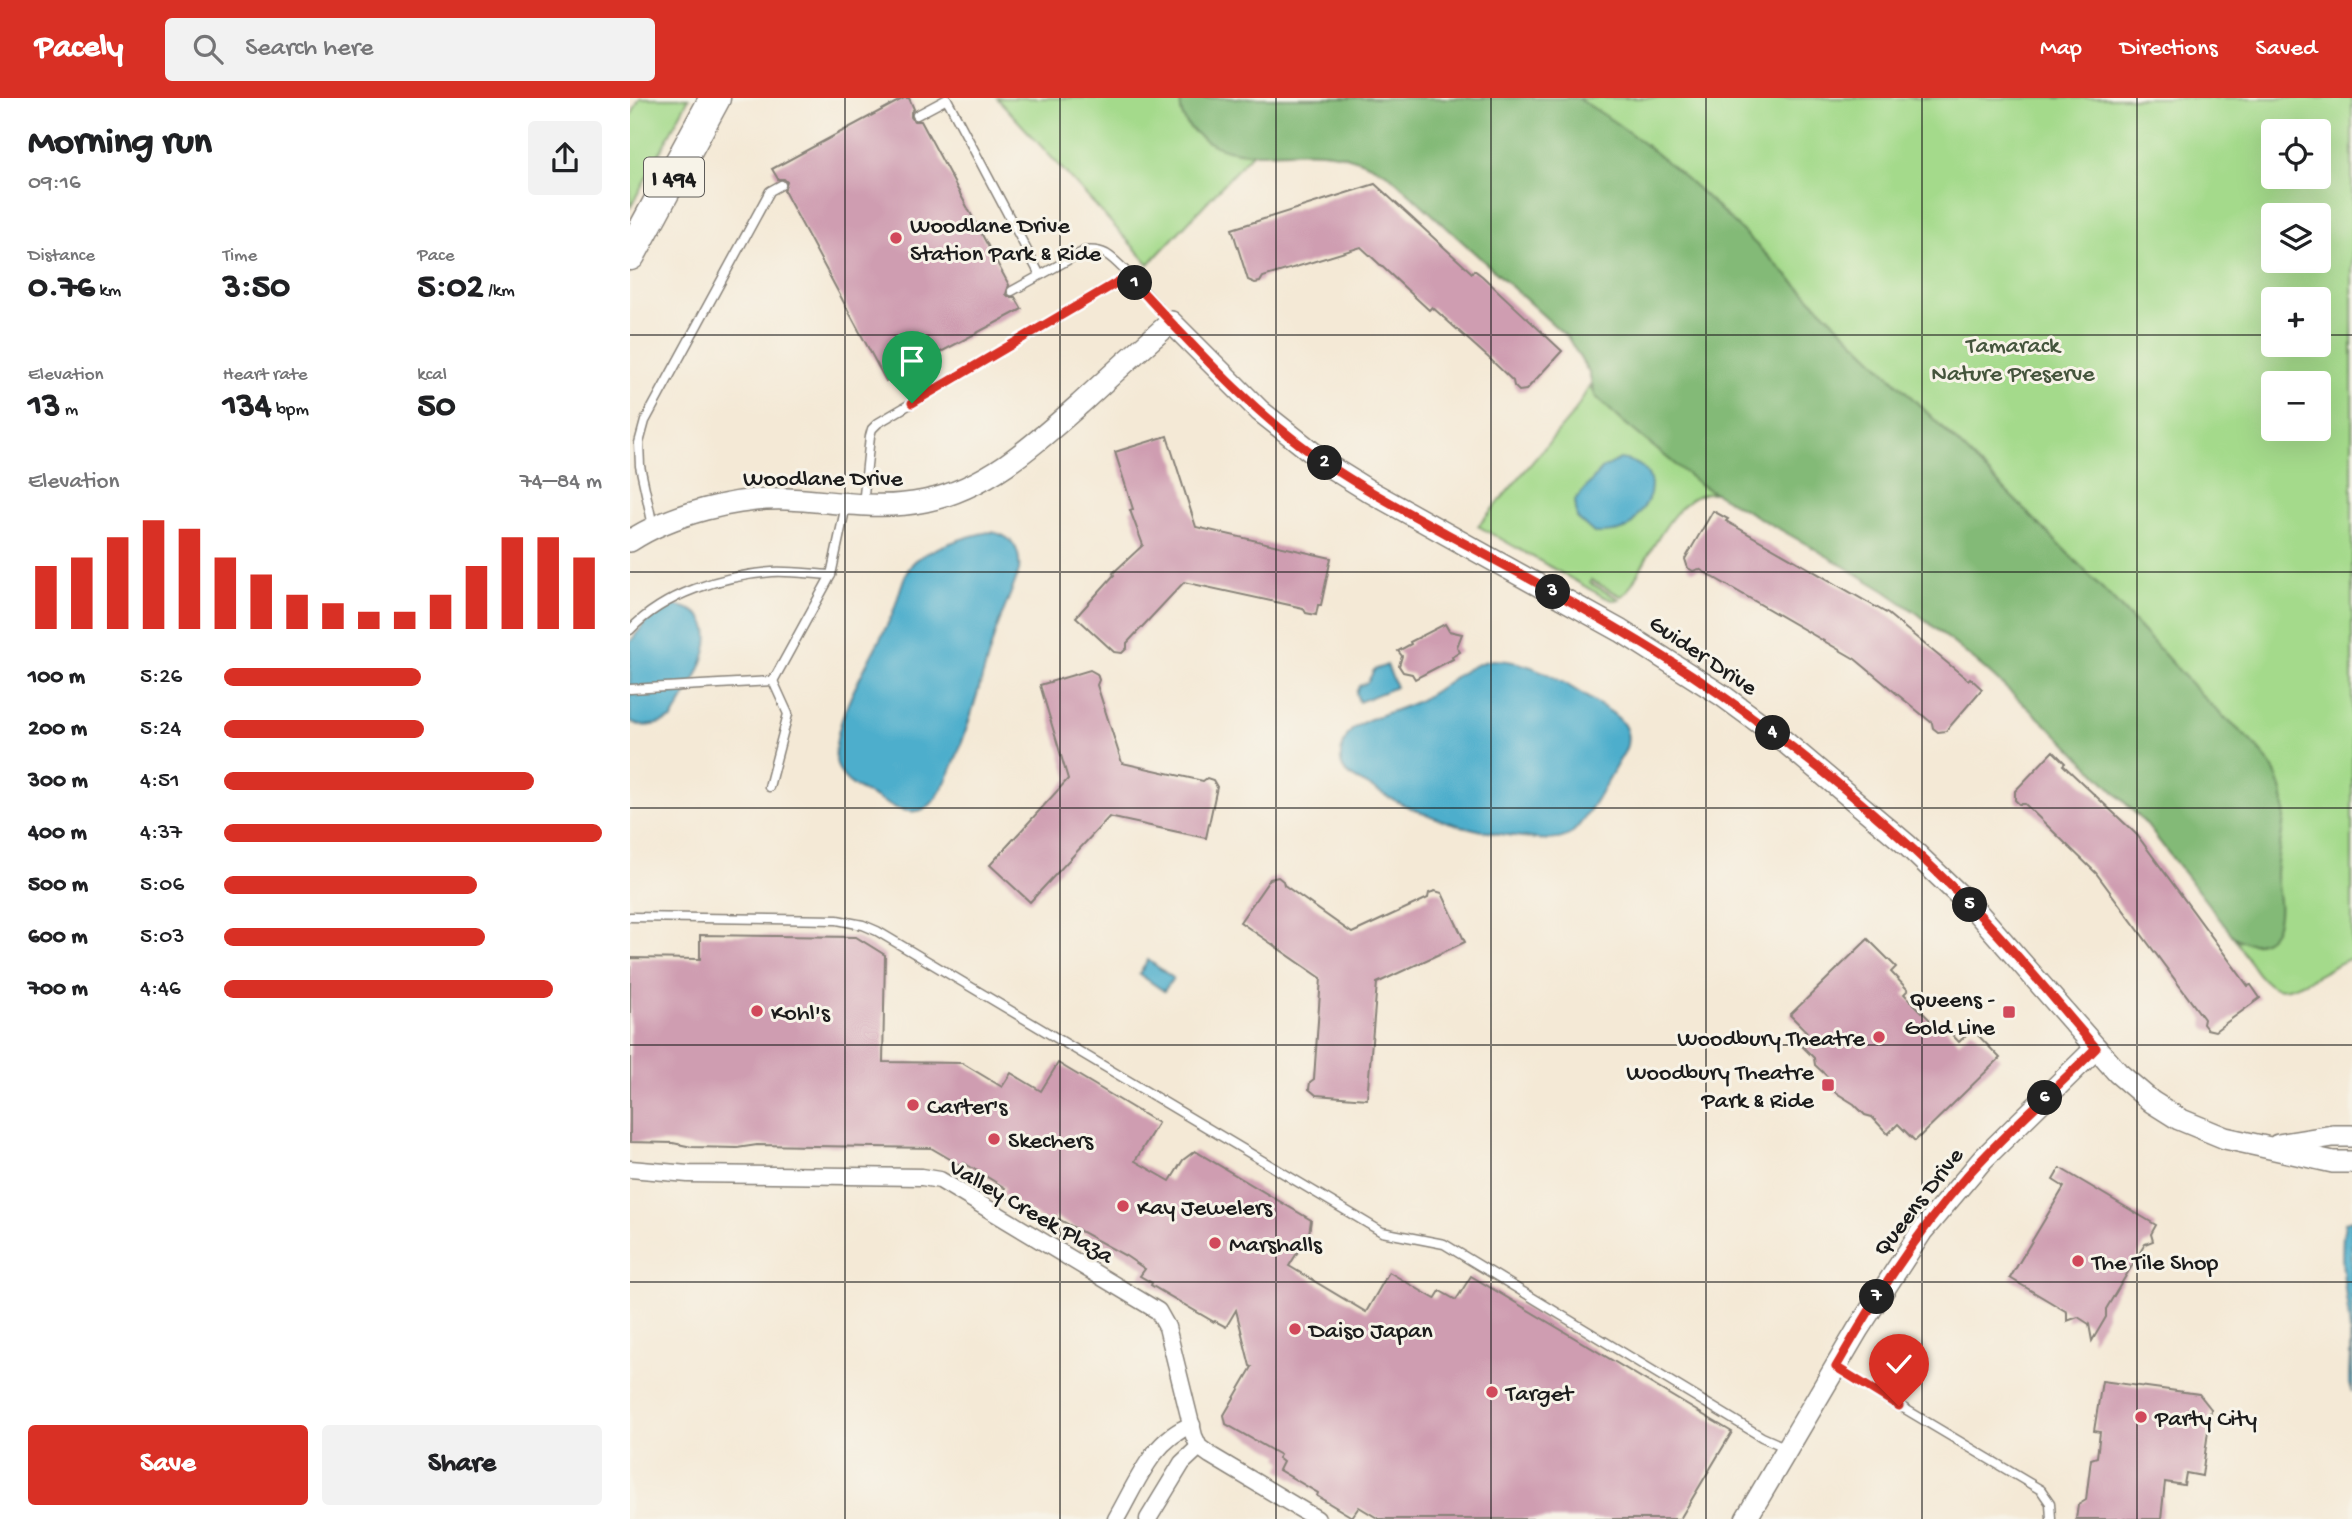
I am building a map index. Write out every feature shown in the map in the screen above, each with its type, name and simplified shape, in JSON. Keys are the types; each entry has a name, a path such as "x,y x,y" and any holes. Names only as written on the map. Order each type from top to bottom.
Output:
{"highway":[{"name":"I 494","path":"630,255 715,98"}],"street":[{"name":"Woodlane Drive","path":"630,541 678,518 744,501 783,499 897,506 927,501 960,490 994,474 1024,453 1171,323"},
{"name":"Guider Drive","path":"1171,323 1260,411 1332,468 1621,631 1713,689 1779,737 1907,845 1976,911 2096,1048 2132,1086 2165,1111 2225,1138 2333,1162 2352,1162"},
{"name":"Queens Drive","path":"1745,1519 1880,1292 1933,1216 1983,1158 2096,1048"},
{"name":"Guider Drive","path":"2269,1146 2333,1136 2352,1136"},
{"name":"Valley Creek Plaza","path":"630,1169 688,1174 922,1177 940,1180 1158,1311 1167,1327 1199,1447"},
{"path":"1116,1519 1163,1442 1177,1431 1192,1426"},
{"path":"1148,1519 1182,1463 1199,1447 1317,1519"}],"lane":[{"path":"917,114 947,99 1040,275"},
{"path":"654,529 640,466 639,443 645,421 770,191 781,185"},
{"path":"1012,291 1084,251 1095,250 1105,254 1128,276 1171,323"},
{"path":"773,681 831,575 855,505 872,429 1128,276"},
{"path":"630,630 639,620 678,596 727,578 773,572 831,575"},
{"path":"630,689 773,681"},
{"path":"769,788 788,714 773,681"},
{"path":"630,917 837,920 877,931 1382,1232 1444,1244 1762,1437 1788,1448"},
{"path":"1836,1367 2041,1490 2050,1503 2050,1519"}],"green space":[{"path":"640,98 689,98 630,208 630,118"},
{"path":"997,98 1304,98 1149,264"},
{"path":"1181,98 1577,98 1641,141 1728,217 1921,406 2102,588 2207,701 2264,755 2278,778 2284,810 2276,873 2279,915 2274,932 2256,943 2241,941 2233,936 2145,823 2064,741 1985,669 1918,614 1815,549 1699,484 1621,420 1595,396 1589,373 1568,338 1388,174 1356,159 1331,153 1242,153 1226,150 1212,144 1190,127 1182,114"},
{"name":"Tamarack Nature Preserve","path":"1307,98 2352,98 2352,958 2290,988 2281,989 2267,983 2233,936 2240,941 2153,823 2031,706 1900,595 1678,466 1713,493 1699,495 1686,503 1674,516 1662,531 1626,593 1621,596 1591,580 1590,583 1621,600 1602,596 1478,526 1574,413 1590,385 1592,391 1617,377"}],"water":[{"path":"1620,459 1641,466 1647,472 1651,488 1649,496 1645,506 1627,528 1615,532 1594,533 1577,518 1575,500 1602,469"},
{"path":"992,532 1005,537 1014,545 1019,557 1019,571 996,631 958,754 937,797 926,808 919,811 898,809 854,786 840,773 836,760 836,744 840,726 855,687 891,617 913,563 950,543"},
{"path":"669,605 691,610 704,620 708,634 706,651 672,719 646,726 635,724 630,721 630,642 654,611"},
{"path":"1492,660 1520,663 1546,673 1610,712 1626,728 1628,738 1625,751 1583,820 1569,835 1546,840 1461,826 1385,796 1350,775 1342,766 1343,745 1356,726 1414,703 1471,667"},
{"path":"1387,665 1396,687 1359,702 1356,693 1359,686 1368,682 1374,670"},
{"path":"1148,960 1173,978 1164,991 1139,974"},
{"path":"2352,1219 2352,1392 2349,1384 2350,1334 2342,1252 2345,1223"}],"building":[{"name":"Woodlane Drive Station Park & Ride","path":"904,98 909,98 914,109 911,117 914,121 921,121 1009,285 1006,294 1015,297 1022,309 886,381 784,191 787,182 778,179 772,169"},
{"path":"1375,184 1472,273 1474,270 1482,276 1562,351 1526,390 1519,391 1513,381 1490,359 1432,307 1429,310 1361,247 1263,277 1260,282 1248,280 1232,229"},
{"path":"1167,436 1196,527 1331,558 1321,605 1318,605 1316,615 1306,613 1303,608 1184,582 1127,643 1127,648 1122,653 1114,652 1076,617 1113,573 1143,545 1130,510 1133,509 1115,452"},
{"path":"1713,511 1888,614 1982,689 1946,731 1938,732 1932,723 1855,659 1699,569 1693,571 1688,568 1685,559"},
{"path":"1445,624 1449,631 1462,634 1457,647 1460,652 1452,657 1453,659 1415,679 1412,674 1403,672 1399,666 1402,656 1398,651"},
{"path":"1090,670 1097,674 1097,685 1122,763 1203,781 1207,778 1213,780 1217,787 1206,838 1109,817 1030,902 990,865 1068,779 1040,685"},
{"path":"2053,751 2065,763 2063,765 2137,835 2248,986 2251,985 2260,998 2215,1031 2207,1029 2203,1024 2204,1019 2096,873 2025,804 2019,804 2015,800 2015,791"},
{"path":"1278,877 1284,885 1352,933 1428,898 1429,893 1442,893 1465,942 1377,983 1367,1099 1316,1095 1309,1089 1310,1082 1314,1079 1321,978 1240,922 1270,879"},
{"path":"700,935 856,937 885,955 883,1062 962,1063 1002,1087 1011,1073 1041,1091 1058,1063 1158,1123 1135,1161 1170,1181 1183,1160 1195,1151 1311,1220 1309,1234 1289,1266 1366,1312 1389,1272 1435,1299 1440,1291 1456,1300 1471,1276 1732,1432 1680,1519 1379,1519 1359,1507 1352,1517 1279,1470 1283,1462 1278,1458 1280,1455 1226,1424 1224,1415 1252,1367 1236,1310 1226,1327 1214,1322 1151,1285 1152,1283 1140,1276 1145,1269 1126,1256 1055,1217 1051,1224 1043,1220 1002,1194 1005,1188 964,1163 962,1166 931,1148 757,1145 737,1148 630,1142 630,958 700,959"},
{"name":"Woodbury Theatre","path":"1868,939 1896,967 1891,972 1908,990 1904,994 1938,1028 1942,1024 1959,1042 1972,1029 2000,1058 1915,1141 1898,1124 1888,1134 1872,1117 1865,1115 1835,1092 1829,1078 1815,1065 1814,1058 1798,1042 1807,1032 1790,1015"},
{"name":"The Tile Shop","path":"2060,1168 2156,1225 2151,1234 2153,1241 2145,1244 2106,1309 2106,1317 2092,1341 2089,1324 2078,1317 2067,1321 2067,1312 2010,1278 2064,1187 2053,1180"},
{"path":"2102,1381 2199,1394 2211,1409 2202,1476 2186,1473 2184,1485 2165,1482 2161,1519 2076,1519 2078,1505 2086,1500 2091,1459 2097,1457 2100,1432 2094,1431"}],"place":[{"name":"Woodlane Drive Station Park & Ride","path":"896,238"},
{"name":"Kohl's","path":"757,1011"},
{"name":"Queens - Gold Line","path":"2009,1012"},
{"name":"Woodbury Theatre","path":"1879,1037"},
{"name":"Woodbury Theatre Park & Ride","path":"1828,1085"},
{"name":"Carter's","path":"913,1105"},
{"name":"Skechers","path":"994,1139"},
{"name":"Kay Jewelers","path":"1123,1206"},
{"name":"Marshalls","path":"1215,1243"},
{"name":"The Tile Shop","path":"2078,1261"},
{"name":"Daiso Japan","path":"1295,1329"},
{"name":"Target","path":"1492,1392"},
{"name":"Party City","path":"2141,1417"}],"route":[{"path":"912,403 1128,276 1171,323 1292,439 1369,491 1598,617 1723,696 1838,785 1907,845 1976,911 2096,1048 1983,1158 1933,1216 1880,1292 1836,1367 1899,1406"}]}
